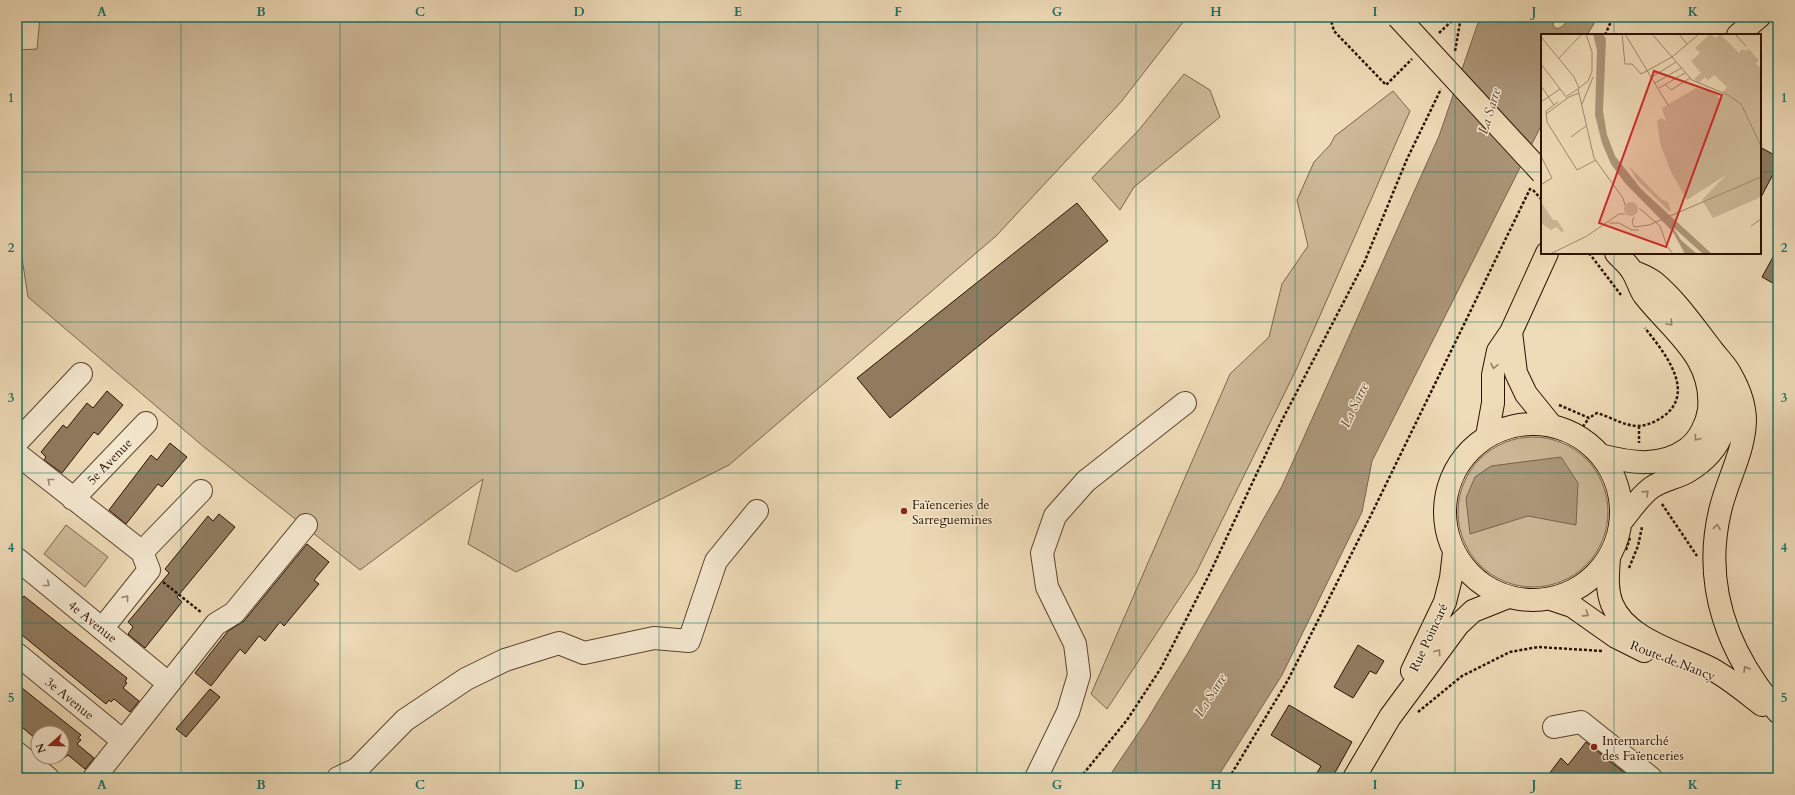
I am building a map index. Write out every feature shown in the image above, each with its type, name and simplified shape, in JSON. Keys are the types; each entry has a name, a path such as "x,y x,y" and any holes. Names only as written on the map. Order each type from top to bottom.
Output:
{"main road":[{"path":"1398,17 1537,179"},
{"path":"1487,436 1493,403 1493,374 1498,351 1511,332 1547,254"},
{"path":"1600,454 1640,463 1662,461 1679,455 1691,446 1701,432 1708,417 1710,400 1707,381 1699,360 1686,340 1644,294 1632,271 1617,254"},
{"path":"1632,271 1653,282 1685,315 1731,374 1743,401 1745,420 1743,440 1738,460 1720,511 1714,566 1716,586 1722,614 1730,638 1744,667 1760,691 1778,712"},
{"path":"1511,332 1516,373 1526,394 1551,425"},
{"path":"1621,522 1636,503 1652,488 1701,463 1714,450 1722,435 1727,415 1728,396 1723,375 1712,350"},
{"path":"1534,423 1583,427 1600,454 1611,470 1618,486 1621,504 1621,522 1617,541 1609,558 1598,572 1585,584 1569,593 1551,599 1522,600 1508,597 1491,590 1476,580 1464,568 1454,552 1447,535 1444,516 1447,491 1451,479 1459,462 1472,448 1487,436 1502,429 1534,423"},
{"name":"Rue Poincaré","path":"1354,778 1390,717 1445,602 1451,578 1454,552"},
{"name":"Route de Nancy","path":"1609,558 1608,590 1612,604 1626,625 1646,638 1710,669 1734,684 1778,717"},
{"name":"Rue Poincaré","path":"1390,717 1458,625 1473,611 1508,597"},
{"name":"Route de Nancy","path":"1551,599 1572,606 1616,637 1643,651 1734,684"}],"street":[{"path":"17,442 81,374"},
{"path":"1036,778 1068,712 1079,675 1075,644 1047,587 1042,553 1055,516 1086,481 1185,403"},
{"name":"5e Avenue","path":"73,499 146,423"},
{"path":"17,454 73,499 145,561"},
{"path":"102,629 145,561 201,491"},
{"path":"338,778 357,769 406,720 466,679 505,660 559,643 584,654 654,638 689,641 716,561 757,511"},
{"path":"94,778 216,624 234,613 306,525"},
{"name":"4e Avenue","path":"17,559 168,683"},
{"name":"3e Avenue","path":"17,654 123,741"},
{"path":"1554,727 1581,722 1651,778"},
{"path":"17,753 48,778"}],"path":[{"path":"1330,17 1334,31 1386,85 1413,58"},
{"path":"1434,37 1456,17"},
{"path":"1454,52 1461,17"},
{"path":"1605,34 1613,17"},
{"path":"1080,778 1127,720 1161,668 1209,575 1280,424 1364,264 1407,159 1441,88"},
{"path":"1231,777 1288,680 1537,179"},
{"path":"1589,254 1623,298"},
{"path":"1554,400 1583,427 1597,413 1622,423 1639,426 1660,419 1670,412 1677,397 1677,381 1672,366 1641,322"},
{"path":"1657,510 1662,504"},
{"path":"1626,575 1638,546 1642,527 1647,521"},
{"path":"145,561 216,624"},
{"path":"1416,713 1423,710 1462,676 1510,652 1538,647 1609,652 1616,637"}],"shaded area":[{"path":"40,17 1187,17 1121,102 996,236 729,465 516,572 468,544 483,479 360,570 204,447 28,297 17,226 17,50 37,49"},
{"path":"1184,74 1210,90 1220,117 1134,187 1120,210 1092,178 1138,131"},
{"path":"1393,91 1410,111 1296,370 1196,573 1107,709 1091,694 1230,374 1269,337 1282,284 1308,246 1297,200 1314,162 1330,145 1335,136"},
{"path":"1540,437 1569,445 1591,464 1600,476 1603,483 1607,497 1607,527 1600,548 1581,570 1569,579 1562,582 1548,586 1526,587 1497,579 1485,570 1470,554 1463,541 1459,527 1458,505 1466,476 1475,464 1491,449 1504,442 1518,438"},
{"path":"66,525 108,557 85,587 44,554"}],"water":[{"name":"La Sarre","path":"1480,17 1554,17 1553,25 1555,28 1560,28 1569,17 1598,17 1588,34 1541,34 1541,126 1372,461 1362,512 1282,675 1217,778 1108,778 1145,723 1189,651 1282,486 1439,136"},
{"path":"1561,457 1578,483 1576,525 1528,516 1470,534 1466,498 1475,477 1491,466"}],"building":[{"path":"1761,148 1778,157 1778,165 1761,197"},
{"path":"1077,203 1108,241 890,418 857,378"},
{"path":"1778,248 1778,286 1762,277"},
{"path":"107,391 123,405 98,435 94,432 62,473 44,460 46,457 41,452 63,425 67,428 87,403 93,408"},
{"path":"170,443 187,457 162,487 158,484 126,524 109,510 151,455 157,460"},
{"path":"219,514 235,527 177,597 182,602 145,648 128,634 133,627 128,622 169,573 165,569 208,516 213,521"},
{"path":"307,544 329,562 314,580 319,584 284,626 280,622 265,641 259,636 245,654 240,649 211,686 195,673 228,631 244,621"},
{"path":"24,596 127,678 125,682 127,683 123,688 139,701 130,712 114,699 111,702 109,700 106,704 17,631 17,605"},
{"path":"1358,645 1384,661 1376,674 1370,671 1353,698 1334,687"},
{"path":"17,684 68,725 30,725 30,734 17,723"},
{"path":"210,689 220,697 186,737 176,729"},
{"path":"1289,705 1352,742 1332,778 1314,778 1321,766 1271,735"},
{"path":"70,726 81,735 78,738 81,740 77,744 94,758 85,769 70,757"},
{"name":"Intermarché des Faïenceries","path":"1586,742 1631,778 1546,778 1561,758 1568,765"}],"place":[{"name":"Faïenceries de Sarreguemines","path":"904,511"},
{"name":"Intermarché des Faïenceries","path":"1594,747"}]}
